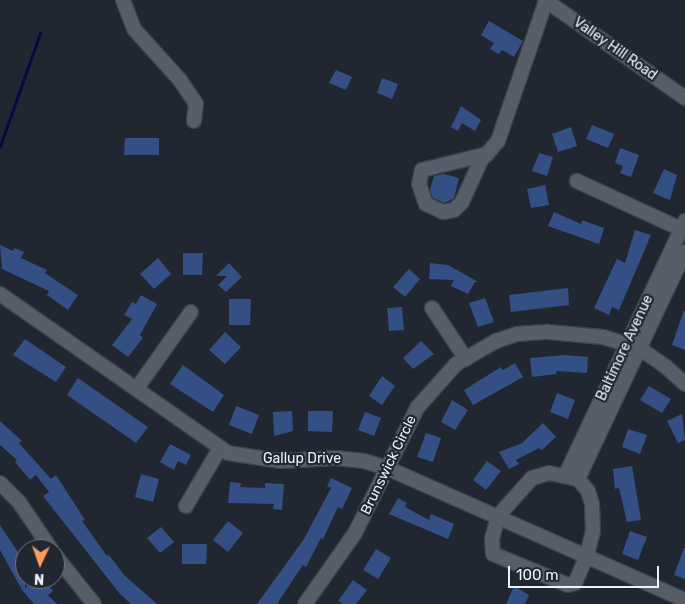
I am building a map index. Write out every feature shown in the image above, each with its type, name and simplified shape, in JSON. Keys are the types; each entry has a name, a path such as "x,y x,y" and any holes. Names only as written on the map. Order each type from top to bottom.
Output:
{"street":[{"path":"122,0 134,29 180,80 196,104 194,122"},
{"path":"487,154 422,170 419,184 426,204 442,212 454,210 462,202 487,154 498,141 507,122 546,1"},
{"name":"Valley Hill Road","path":"546,1 685,98"},
{"path":"577,181 684,227"},
{"name":"Baltimore Avenue","path":"572,477 633,347 684,227"},
{"name":"Baltimore Avenue","path":"633,347 685,252"},
{"name":"Gallup Drive","path":"0,294 228,453 280,461 336,458 364,461 387,468 685,600"},
{"path":"432,308 466,359"},
{"path":"137,388 191,312"},
{"name":"Brunswick Circle","path":"305,604 355,533 417,408 456,364 496,341 516,334 585,334 633,347 685,384"},
{"path":"186,506 220,448"},
{"path":"548,473 572,477 588,491 592,504 593,531 588,556 575,583 568,585 493,554 492,539 498,516 532,478 548,473"},
{"path":"0,483 19,502 44,539"},
{"path":"65,568 94,604"}],"building":[{"path":"489,21 523,41 514,57 502,50 499,54 490,49 494,43 481,35"},
{"path":"336,70 352,77 346,90 329,83"},
{"path":"382,78 398,84 392,99 377,93"},
{"path":"461,106 481,120 475,131 462,123 458,131 451,127"},
{"path":"592,125 614,134 608,148 586,139"},
{"path":"571,127 577,146 558,152 552,134"},
{"path":"125,138 159,138 159,155 124,155"},
{"path":"620,148 639,155 631,177 620,173 623,166 615,163"},
{"path":"539,153 553,157 547,176 532,171"},
{"path":"664,169 677,175 670,200 653,193"},
{"path":"444,174 459,178 454,198 445,203 433,198 430,190 434,176"},
{"path":"545,185 549,205 531,208 527,189"},
{"path":"554,212 581,224 582,220 604,228 599,244 548,226"},
{"path":"635,230 651,235 619,310 612,307 609,315 594,308 617,259 625,263"},
{"path":"0,245 13,251 15,248 24,252 21,258 47,270 45,273 78,295 68,310 47,295 49,291 2,269"},
{"path":"183,253 203,253 202,275 183,275"},
{"path":"158,258 171,274 154,289 140,274"},
{"path":"229,263 242,277 226,292 218,285 227,276 216,276"},
{"path":"430,263 448,265 478,282 475,282 468,294 451,286 454,280 429,279"},
{"path":"409,269 420,279 405,297 393,287"},
{"path":"568,288 569,305 511,312 509,295"},
{"path":"141,295 157,304 140,335 143,338 128,357 112,345 132,319 124,315 132,302 136,304"},
{"path":"485,298 494,322 478,327 469,303"},
{"path":"229,299 251,299 250,325 229,325"},
{"path":"402,307 404,330 389,331 387,308"},
{"path":"685,311 685,350 672,345"},
{"path":"225,332 241,347 225,364 209,350"},
{"path":"25,339 66,367 56,382 13,355"},
{"path":"421,341 434,354 413,369 403,358"},
{"path":"565,355 588,357 587,373 556,371 557,374 532,377 530,358"},
{"path":"515,363 523,377 473,405 464,390 501,367 503,370"},
{"path":"183,365 224,395 213,412 170,384"},
{"path":"382,376 395,386 382,405 369,396"},
{"path":"78,378 148,427 136,443 67,395"},
{"path":"649,386 671,399 662,413 640,400"},
{"path":"557,393 575,400 568,419 550,412"},
{"path":"452,400 468,410 455,430 441,422"},
{"path":"236,406 259,415 252,434 229,425"},
{"path":"292,411 293,431 274,436 273,412"},
{"path":"308,411 333,411 332,432 308,431"},
{"path":"365,412 381,418 374,436 358,430"},
{"path":"682,414 685,440 678,443 667,421"},
{"path":"0,421 22,441 19,443 51,479 56,475 85,520 82,521 107,556 109,555 124,575 157,604 131,604 120,594 43,496 49,492 36,475 30,480 15,462 17,460 0,445"},
{"path":"543,423 556,437 542,450 539,448 516,460 519,464 509,469 499,452 522,443"},
{"path":"628,429 647,435 640,454 622,447"},
{"path":"426,433 441,438 433,462 417,457"},
{"path":"170,444 191,455 186,465 178,461 174,470 160,462"},
{"path":"487,461 501,471 486,490 473,480"},
{"path":"632,466 641,520 627,522 619,488 615,489 613,469"},
{"path":"141,474 159,479 153,502 135,497"},
{"path":"331,478 352,488 342,509 338,507 323,539 321,538 306,567 303,565 277,604 257,604 304,539 331,488 327,486"},
{"path":"230,482 241,483 240,487 265,488 265,483 284,484 282,510 273,509 274,504 228,503"},
{"path":"398,498 407,503 405,507 429,520 431,514 454,524 448,539 389,514"},
{"path":"228,521 243,533 228,552 213,540"},
{"path":"0,525 15,548 15,577 0,550"},
{"path":"161,527 174,542 160,553 147,538"},
{"path":"630,531 647,537 638,560 622,554"},
{"path":"182,544 207,544 206,564 182,564"},
{"path":"685,548 685,579 674,575"},
{"path":"376,549 391,558 378,579 363,570"},
{"path":"353,580 367,590 356,604 343,604 338,601"},
{"path":"514,586 529,595 525,604 506,604"},
{"path":"51,589 53,591 48,595 57,604 34,604 22,590"}],"waterway":[{"path":"0,146 40,33"}]}
